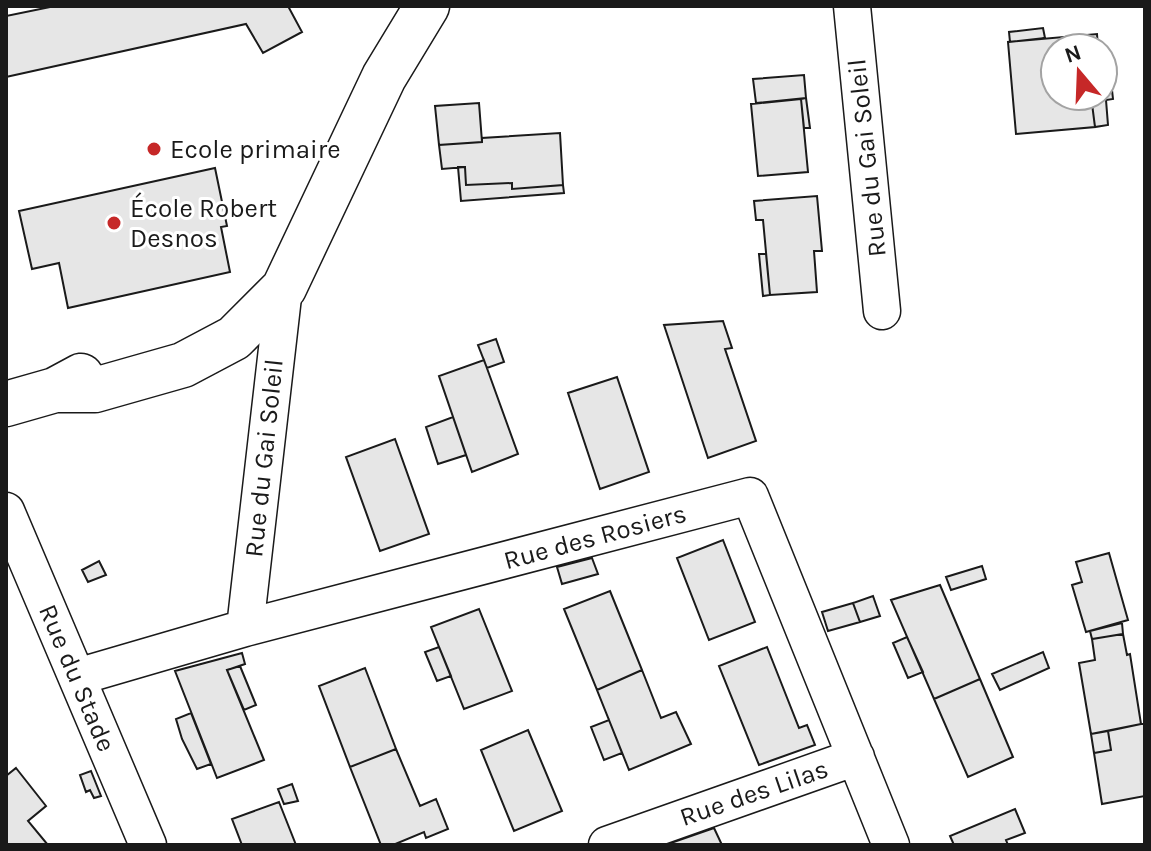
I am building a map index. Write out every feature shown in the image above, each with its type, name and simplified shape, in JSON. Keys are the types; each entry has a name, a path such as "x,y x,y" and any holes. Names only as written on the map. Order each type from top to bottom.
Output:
{"street":[{"path":"6,404 55,390 91,371 118,362 179,346 234,338 284,288 384,77 427,6"},
{"name":"Rue du Gai Soleil","path":"852,6 882,311"},
{"name":"Rue du Gai Soleil","path":"245,628 284,288"},
{"name":"Rue des Rosiers","path":"77,677 245,628 750,496 891,845"},
{"name":"Rue du Stade","path":"6,511 148,845"},
{"name":"Rue des Lilas","path":"607,845 856,757"}],"building":[{"path":"55,6 288,6 302,32 263,53 246,24 6,77 6,16"},
{"path":"1043,28 1044,32 1039,32 1039,39 1010,42 1009,32"},
{"path":"1039,39 1039,112 1093,112 1095,127 1016,134 1008,42"},
{"path":"804,75 806,98 756,103 753,79"},
{"path":"806,98 810,128 804,128 801,99"},
{"path":"801,99 808,172 758,176 751,104"},
{"path":"479,103 482,142 439,145 435,106"},
{"path":"1093,112 1107,112 1108,125 1095,127"},
{"path":"560,133 563,185 512,189 512,183 466,185 465,167 442,169 439,145 482,142 482,138"},
{"path":"458,167 465,167 466,185 512,183 512,189 563,185 564,193 461,201"},
{"path":"215,168 227,226 221,227 230,272 68,308 59,263 32,269 19,211"},
{"path":"817,196 822,251 814,251 817,292 770,295 763,220 756,220 754,201"},
{"path":"759,254 766,254 770,295 763,296"},
{"path":"723,321 732,348 725,349 756,441 708,458 664,325"},
{"path":"496,339 504,362 487,368 478,345"},
{"path":"484,360 518,454 472,472 439,376"},
{"path":"617,377 649,472 600,489 568,393"},
{"path":"453,417 466,455 438,464 426,427"},
{"path":"395,439 429,534 380,551 346,457"},
{"path":"723,540 755,622 709,640 677,558"},
{"path":"1109,553 1128,620 1086,632 1072,585 1082,582 1076,562"},
{"path":"592,558 598,574 562,584 557,567"},
{"path":"99,561 106,575 88,582 82,570"},
{"path":"982,566 986,579 951,590 946,577"},
{"path":"940,585 980,679 934,699 891,600"},
{"path":"610,591 642,670 597,690 564,609"},
{"path":"873,596 880,616 860,622 853,603"},
{"path":"853,603 860,622 828,631 822,612"},
{"path":"479,609 512,691 464,709 431,627"},
{"path":"1122,623 1123,634 1092,639 1090,631"},
{"path":"1123,634 1127,655 1130,654 1141,724 1091,734 1079,663 1095,660 1092,639"},
{"path":"907,637 923,672 908,678 893,643"},
{"path":"439,647 451,676 437,681 425,652"},
{"path":"767,647 799,728 807,725 815,745 759,765 719,666"},
{"path":"1043,652 1049,668 1000,690 992,674"},
{"path":"242,653 245,664 227,670 264,760 217,778 175,671"},
{"path":"240,666 256,705 244,710 227,670"},
{"path":"365,668 396,749 350,767 319,686"},
{"path":"642,670 661,718 676,712 691,744 629,770 597,690"},
{"path":"980,679 1013,757 968,777 934,699"},
{"path":"191,713 211,764 197,769 176,719"},
{"path":"609,720 622,753 604,760 591,727"},
{"path":"1145,724 1145,796 1102,804 1094,753 1111,750 1108,731"},
{"path":"528,730 562,811 514,831 481,750"},
{"path":"1108,731 1111,750 1094,753 1091,734"},
{"path":"396,749 420,806 436,799 448,829 426,838 424,832 393,845 381,845 350,767"},
{"path":"16,768 46,806 28,821 48,845 6,845 6,776"},
{"path":"91,771 101,796 94,798 90,790 86,792 80,775"},
{"path":"292,784 298,801 284,804 278,789"},
{"path":"279,802 296,845 242,845 232,819"},
{"path":"1015,809 1025,833 1006,840 1008,845 954,845 950,836"},
{"path":"714,828 722,845 665,845"}],"place":[{"name":"Ecole primaire","path":"154,149"},
{"name":"École Robert Desnos","path":"114,223"}]}
